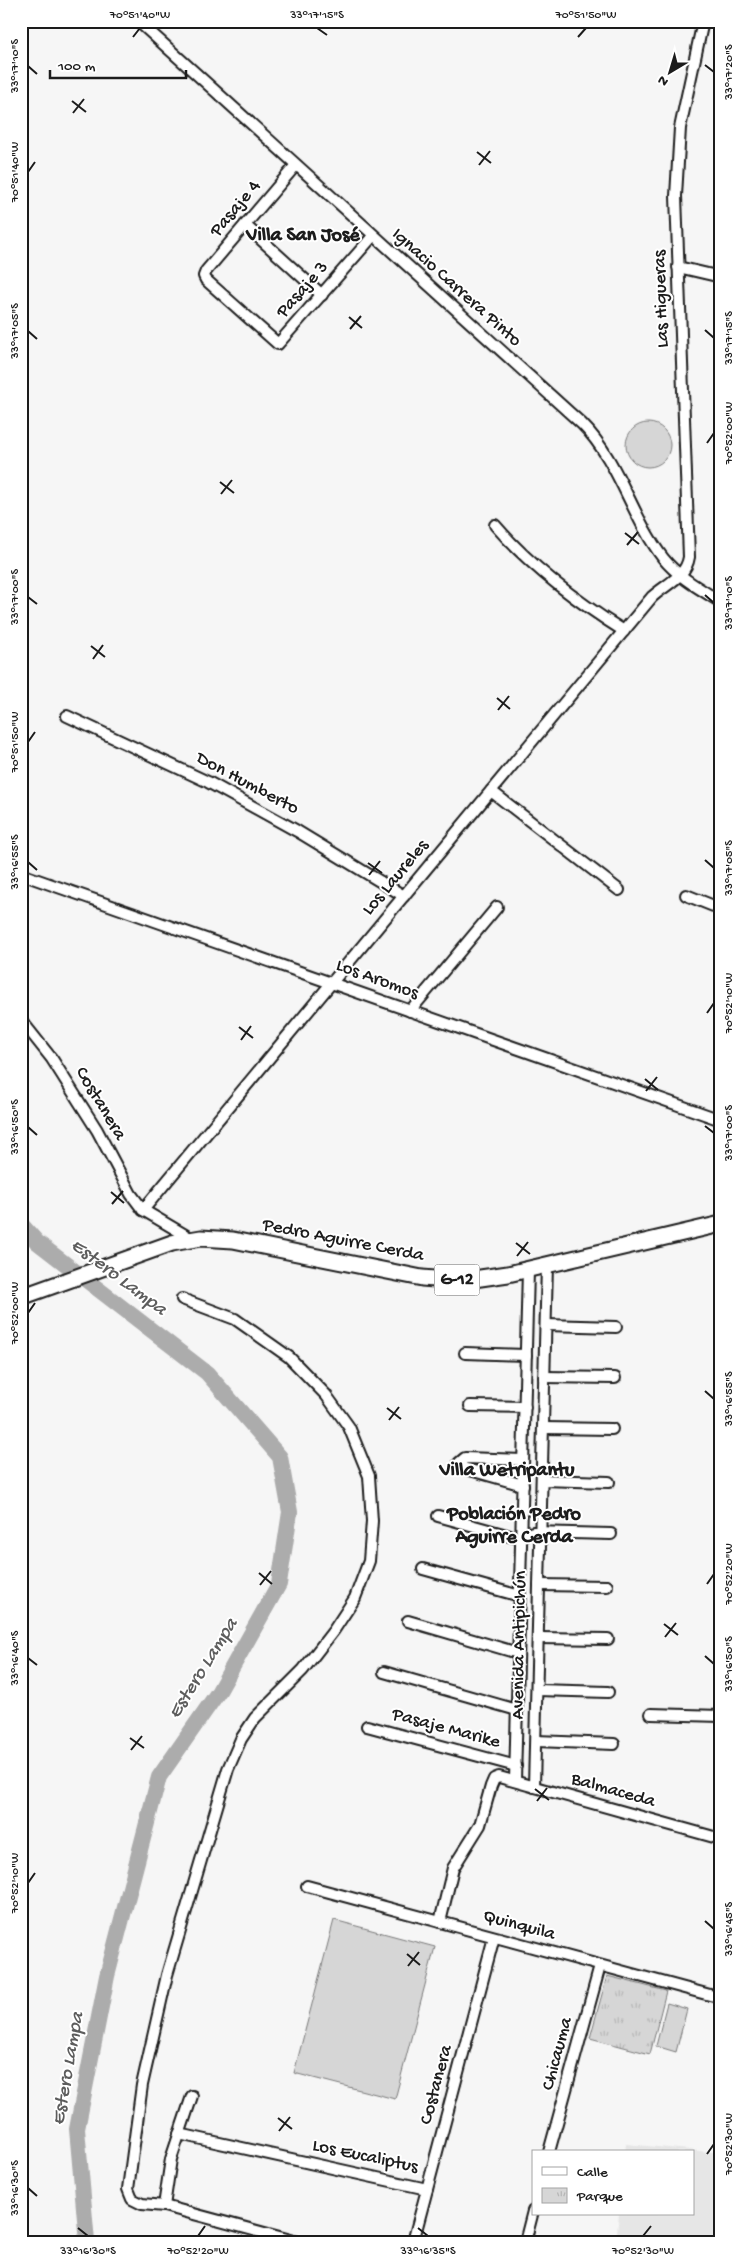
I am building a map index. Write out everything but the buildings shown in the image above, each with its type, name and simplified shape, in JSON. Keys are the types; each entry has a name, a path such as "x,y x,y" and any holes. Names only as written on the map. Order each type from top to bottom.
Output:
{"main road":[{"name":"Pedro Aguirre Cerda","path":"192,1239 233,1240 436,1280 482,1279 528,1270 721,1224"},
{"name":"G-12","path":"21,1297 162,1246 192,1239"}],"street":[{"name":"Ignacio Carrera Pinto","path":"138,21 588,430 605,454 656,548 681,576 721,602"},
{"name":"Las Higueras","path":"681,576 687,567 689,557 682,267 676,196 678,147 687,92 703,21"},
{"name":"Pasaje 4","path":"278,344 206,280 204,276 296,166"},
{"path":"246,225 322,295"},
{"name":"Pasaje 3","path":"278,344 373,236"},
{"path":"682,267 721,277"},
{"path":"495,525 514,547 569,595 624,631"},
{"name":"Los Laureles","path":"143,1210 404,896 495,794 624,631 660,590 681,576"},
{"name":"Don Humberto","path":"67,716 208,782 297,831 404,896"},
{"path":"495,794 619,890"},
{"name":"Los Aromos","path":"21,874 721,1120"},
{"path":"686,895 721,910"},
{"path":"410,1011 497,907"},
{"name":"Costanera","path":"21,1020 62,1075 97,1130 131,1194 143,1210"},
{"path":"143,1210 192,1239"},
{"name":"Avenida Antipichún","path":"534,1787 547,1265"},
{"name":"Avenida Antipichún","path":"515,1781 528,1270"},
{"path":"182,1299 235,1319 289,1358 326,1395 350,1427 369,1476 372,1520 369,1561 355,1598 334,1630 303,1670 255,1718 241,1739 228,1769 167,1975 142,2085 128,2189 134,2201 142,2204 164,2206 298,2242"},
{"path":"527,1315 546,1320 616,1327"},
{"path":"465,1354 526,1355"},
{"path":"544,1377 615,1378"},
{"path":"470,1406 525,1407"},
{"path":"543,1428 612,1429"},
{"path":"523,1460 465,1458 459,1462 463,1468 523,1485"},
{"path":"542,1480 609,1482"},
{"path":"438,1516 521,1537 530,1532 611,1534"},
{"path":"522,1519 532,1523 541,1520"},
{"path":"423,1569 520,1596"},
{"path":"539,1585 607,1586"},
{"path":"408,1621 518,1653"},
{"path":"538,1638 608,1639"},
{"path":"384,1672 517,1710"},
{"path":"537,1690 608,1692"},
{"path":"651,1714 721,1716"},
{"name":"Pasaje Marike","path":"367,1726 516,1761"},
{"path":"536,1741 614,1744"},
{"path":"516,1761 535,1757"},
{"name":"Balmaceda","path":"440,1922 453,1868 462,1851 477,1831 491,1786 497,1778 515,1781 721,1839"},
{"name":"Quinquila","path":"307,1886 721,1998"},
{"name":"Costanera","path":"413,2242 494,1937"},
{"name":"Chicauma","path":"550,2150 600,1966"},
{"path":"164,2206 167,2179 178,2134 192,2096"},
{"name":"Los Eucaliptus","path":"178,2134 427,2189"},
{"path":"525,2242 532,2216"}],"shaded area":[{"path":"626,2144 689,2150 625,2150"},
{"path":"694,2150 721,2153 721,2242 616,2242 619,2216 694,2216"}],"green space":[{"path":"648,423 660,427 666,433 670,445 666,457 660,463 648,467 636,463 630,457 626,445 630,433 636,427"},
{"path":"466,1460 518,1463 517,1480 467,1466"},
{"path":"334,1920 435,1947 395,2099 294,2073"},
{"path":"607,1976 666,1991 650,2054 590,2038"},
{"path":"667,2003 687,2009 676,2052 656,2046"}],"waterway":[{"name":"Estero Lampa","path":"21,1224 37,1242 207,1373 280,1457 290,1512 279,1584 219,1691 159,1777 107,1976 77,2129 87,2242"}],"district":[{"name":"Villa San José","path":"303,236"},
{"name":"Villa Wetripantu","path":"507,1471"},
{"name":"Población Pedro Aguirre Cerda","path":"514,1526"}]}
